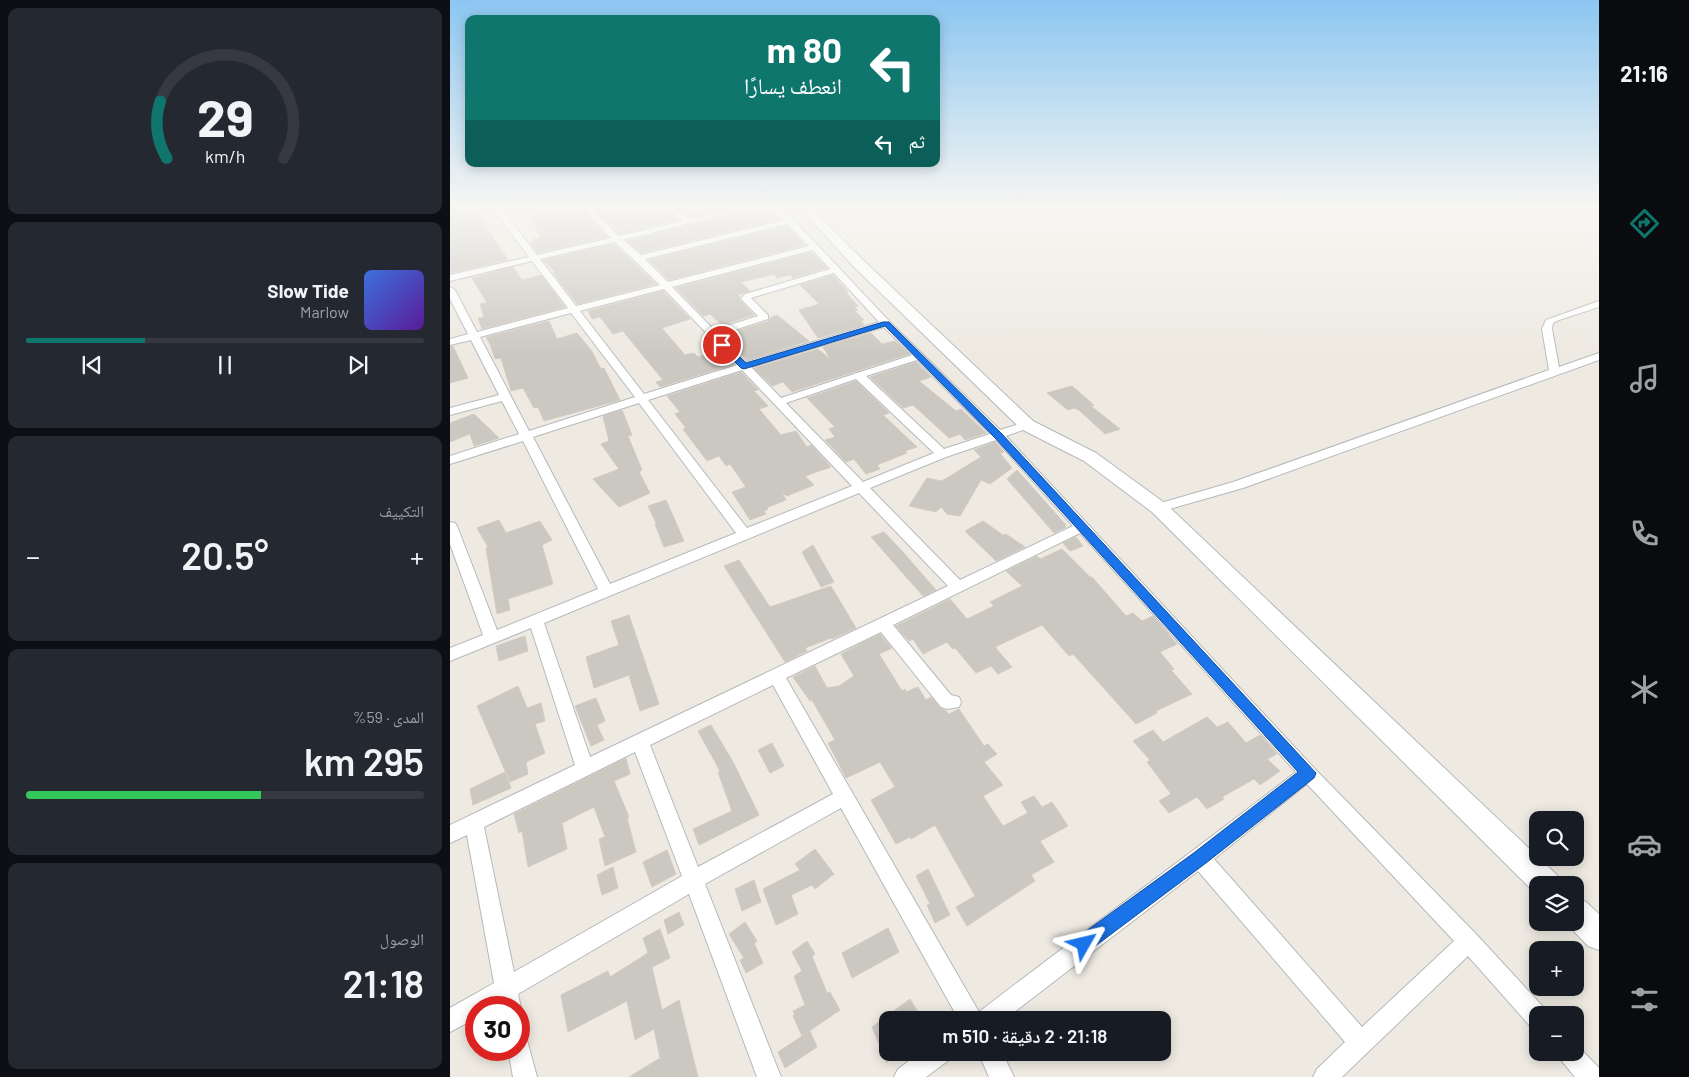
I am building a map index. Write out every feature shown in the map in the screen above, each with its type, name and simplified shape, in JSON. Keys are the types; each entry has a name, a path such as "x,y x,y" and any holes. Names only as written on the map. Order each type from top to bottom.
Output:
{"street":[{"path":"450,278 537,256"},
{"path":"646,256 639,258 958,587"},
{"path":"450,342 779,256"},
{"path":"823,256 886,323 999,436 1308,773 1469,941 1529,1008"},
{"path":"853,256 1027,425 1090,457 1159,508 1538,876"},
{"path":"534,257 744,535"},
{"path":"712,334 765,317 746,299 748,296 836,270"},
{"path":"452,298 506,396 607,591"},
{"path":"1555,372 1547,329 1549,322 1599,304"},
{"path":"450,460 744,366 886,323"},
{"path":"779,402 921,356"},
{"path":"1159,508 1238,485 1599,356"},
{"path":"858,375 942,454"},
{"path":"450,412 506,396"},
{"path":"450,656 942,454 1027,425"},
{"path":"450,526 492,638"},
{"path":"450,834 1082,527"},
{"path":"536,620 585,768"},
{"path":"883,624 947,702 953,702"},
{"path":"776,676 966,1011"},
{"path":"640,741 769,1077"},
{"path":"998,1011 1098,933 1200,858 1308,773"},
{"path":"513,996 694,880 845,797"},
{"path":"474,823 507,996"},
{"path":"1200,858 1360,1042"},
{"path":"1584,921 1599,935"},
{"path":"1326,1077 1360,1042 1469,941"},
{"path":"450,1021 465,1015"},
{"path":"522,1061 525,1077"},
{"path":"906,1077 928,1061"},
{"path":"994,1061 1002,1077"},
{"path":"1577,1061 1591,1077"}],"building":[{"path":"450,256 506,256 508,260 450,273"},
{"path":"560,256 627,256 656,284 577,304 553,273 555,272 543,260"},
{"path":"664,256 761,256 669,280 649,260"},
{"path":"796,256 816,256 827,268 793,278 790,275 777,278 775,274 741,282 750,291 738,295 739,299 754,315 722,325 710,314 703,316 676,288"},
{"path":"513,267 522,280 541,275 565,307 482,329 478,318 484,317 480,304 487,303 472,278"},
{"path":"833,275 858,306 854,307 858,310 855,311 864,320 861,321 864,325 818,338 799,310 819,304 800,285"},
{"path":"663,291 690,319 662,328 685,355 694,353 698,357 721,351 734,364 660,387 656,382 663,380 623,331 613,334 600,317 592,319 588,311"},
{"path":"777,315 809,341 747,360 734,347 741,345 730,333 769,321 770,318"},
{"path":"549,321 557,339 577,333 591,350 601,369 604,368 620,400 544,421 538,407 534,408 523,388 511,391 501,358 495,359 486,337"},
{"path":"871,333 882,344 895,341 909,354 792,392 783,382 772,386 754,368 818,349 831,360 823,347"},
{"path":"453,346 468,378 450,383 450,347"},
{"path":"916,362 931,377 919,381 956,411 961,409 986,433 965,440 960,434 949,438 913,405 903,408 870,377"},
{"path":"741,372 758,390 754,391 768,406 759,409 781,435 796,431 807,447 811,445 831,467 805,476 814,485 787,496 782,493 786,500 766,508 768,509 764,511 766,514 750,520 732,492 746,487 730,464 726,466 719,456 707,461 683,429 686,428 675,414 680,412 667,396"},
{"path":"856,381 889,413 883,415 917,447 877,465 880,469 866,474 854,459 846,462 825,440 835,437 829,429 835,427 807,398"},
{"path":"1072,386 1094,405 1091,406 1120,429 1105,434 1079,410 1074,408 1068,410 1047,393"},
{"path":"622,410 632,435 628,436 642,470 639,472 650,493 619,507 593,479 619,469 601,444 609,441 603,416"},
{"path":"474,414 499,438 474,446 470,434 450,442 450,423"},
{"path":"995,442 1004,452 1000,453 1012,468 990,484 981,480 960,516 947,514 941,507 936,512 909,506 927,478 942,481 981,457 974,450"},
{"path":"1017,470 1066,527 1054,533 1007,479"},
{"path":"666,500 684,541 664,547 648,506"},
{"path":"499,520 506,533 540,521 552,540 542,545 553,584 508,599 510,610 497,614 486,548 488,547 477,528"},
{"path":"983,521 1025,547 996,561 965,531"},
{"path":"884,532 936,590 923,596 871,537"},
{"path":"1076,537 1083,546 1070,551 1063,543"},
{"path":"813,545 834,582 821,587 802,552"},
{"path":"1062,549 1092,577 1126,616 1133,613 1142,621 1153,616 1177,644 1160,652 1174,669 1171,670 1192,694 1156,711 1157,713 1136,724 1073,654 1069,656 1042,625 995,647 1012,667 998,674 991,666 976,673 955,648 953,649 947,642 923,654 913,639 909,641 896,626 950,599 967,619 994,606 990,602 1022,586 1006,571 1037,556 1040,559"},
{"path":"739,560 770,607 831,586 856,628 805,648 807,651 785,662 724,566"},
{"path":"629,615 659,704 640,711 629,675 594,688 586,657 619,645 611,621"},
{"path":"880,634 892,648 879,654 902,691 905,689 906,692 918,687 926,700 931,697 940,708 949,714 959,709 984,746 988,744 997,754 984,762 1003,785 983,796 1003,826 1028,813 1021,802 1034,796 1042,807 1052,802 1068,826 1040,841 1054,862 1031,875 1035,881 967,926 956,907 975,896 935,825 911,839 910,837 896,844 871,800 895,787 880,762 846,778 828,743 835,740 812,700 810,701 793,677 815,666 827,688 839,686 854,676 841,654"},
{"path":"525,636 528,651 499,661 496,646"},
{"path":"518,686 527,708 541,703 545,721 535,724 545,753 526,762 528,774 510,782 477,706"},
{"path":"596,698 605,721 597,725 604,740 591,746 575,706"},
{"path":"1207,717 1217,727 1228,722 1246,743 1260,735 1277,754 1267,759 1280,771 1260,785 1254,779 1222,797 1224,799 1207,809 1197,797 1169,813 1159,801 1171,794 1147,762 1150,760 1133,741 1153,730 1163,742"},
{"path":"711,725 733,762 759,815 699,845 693,829 732,811 718,772 720,771 698,731"},
{"path":"772,743 784,766 770,773 758,750"},
{"path":"626,758 630,774 614,781 629,817 627,818 636,852 605,866 599,839 605,837 594,807 562,823 567,849 528,867 522,831 519,833 514,814"},
{"path":"505,772 511,788 473,805 470,789"},
{"path":"815,849 834,874 815,889 812,885 791,895 798,914 776,925 763,889 800,870 795,864"},
{"path":"667,850 676,874 652,887 643,862"},
{"path":"613,867 618,888 602,895 597,875"},
{"path":"928,869 950,915 935,923 927,905 930,904 916,876"},
{"path":"754,880 761,902 742,911 735,889"},
{"path":"679,912 684,925 668,934 664,920"},
{"path":"745,922 757,941 754,943 763,963 746,973 740,960 744,958 729,934"},
{"path":"888,928 899,952 852,978 842,953"},
{"path":"660,929 670,958 652,967 662,1010 679,1000 698,1077 629,1077 660,1058 654,1029 635,1040 627,1001 568,1032 561,995 608,971 610,977 648,953 643,938"},
{"path":"807,941 815,954 812,956 827,993 830,992 840,1010 802,1036 793,1016 795,1015 793,1011 805,1005 794,976 802,971 792,952"},
{"path":"910,999 917,1011 894,1011"},
{"path":"879,1022 879,1044 872,1027"},
{"path":"810,1031 817,1047 785,1068 778,1052"}],"route":[{"path":"722,345 744,366 886,323 999,436 1308,773 1200,858 1084,944"}]}
